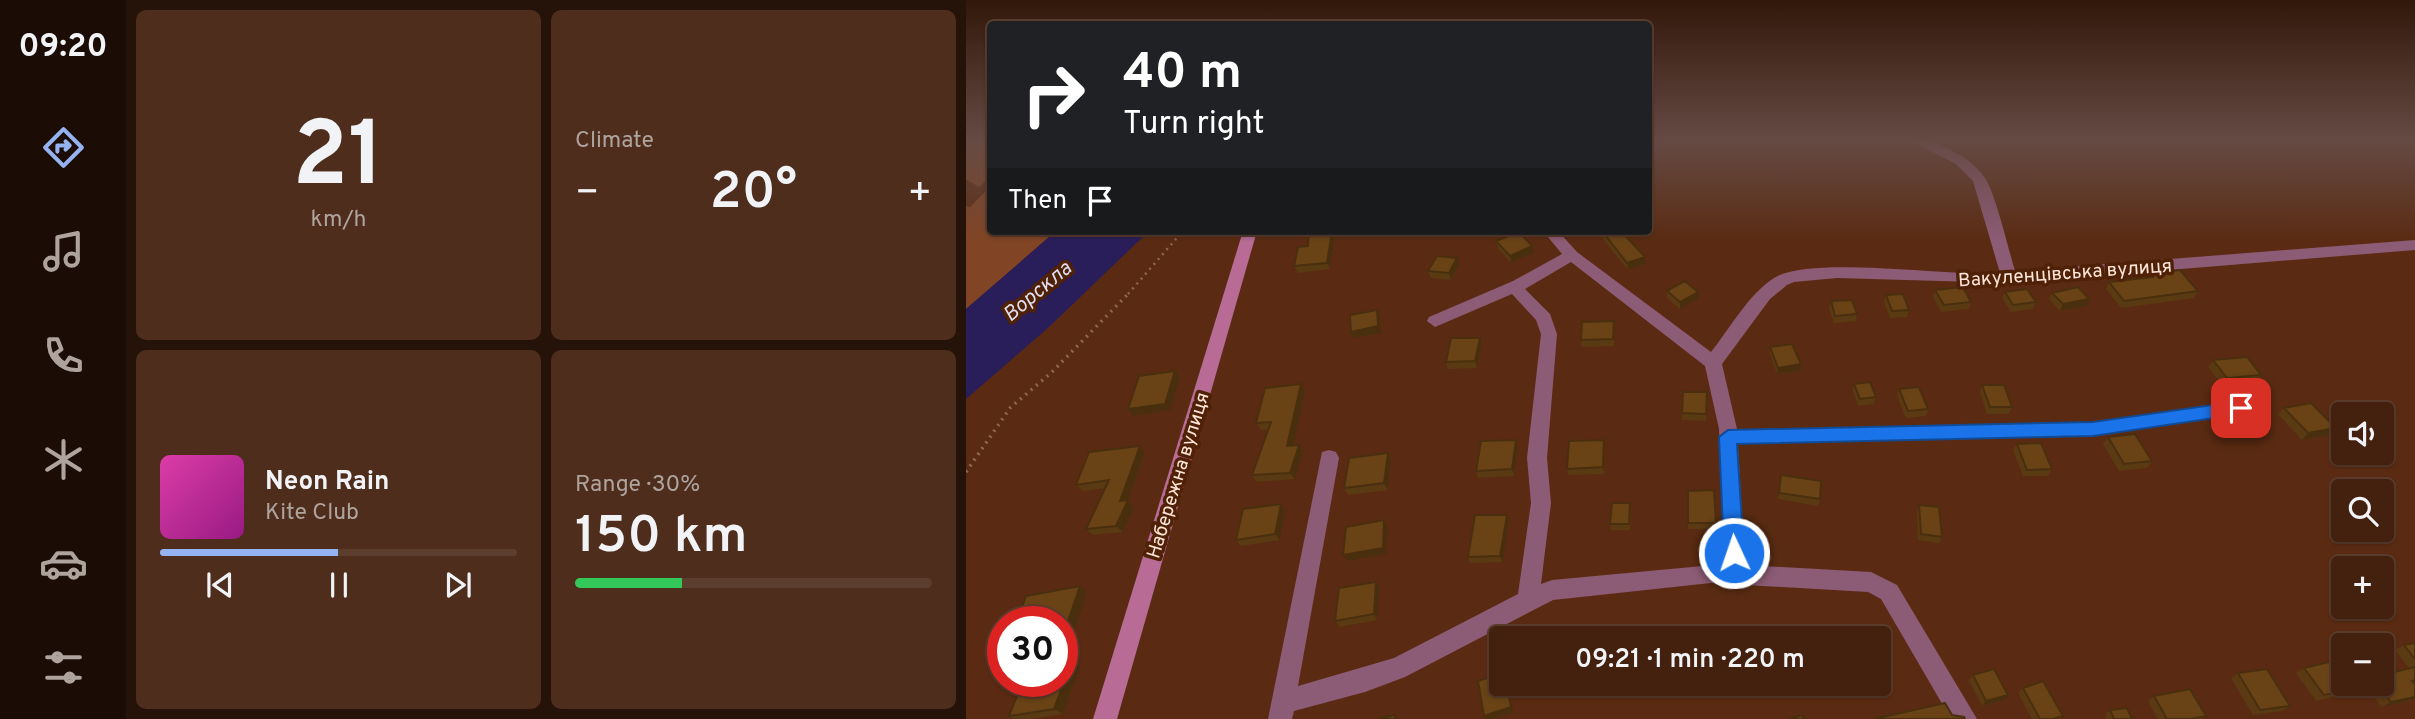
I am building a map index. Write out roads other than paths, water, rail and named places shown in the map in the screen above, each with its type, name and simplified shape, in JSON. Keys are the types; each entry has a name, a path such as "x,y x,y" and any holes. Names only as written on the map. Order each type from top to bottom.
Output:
{"street":[{"path":"1974,174 1980,180 2009,278"},
{"name":"Набережна вулиця","path":"1105,719 1249,235"},
{"path":"1553,235 1572,255 1713,363 1728,437 1735,574"},
{"name":"Вакуленцівська вулиця","path":"1713,363 1764,295 1771,288 1793,277 1837,274 1942,279 2009,278 2415,245"},
{"path":"1435,321 1514,287 1572,255"},
{"path":"1514,287 1544,318 1549,334 1537,458 1541,503 1528,600"},
{"path":"1281,710 1329,458"},
{"path":"1281,710 1412,662 1552,590 1711,573 1859,579 1889,592 1965,719"}],"lane":[{"path":"1728,437 2093,429 2263,404"}],"water":[{"name":"Ворскла","path":"1051,235 1145,235 1049,327 966,399 966,309"}]}
